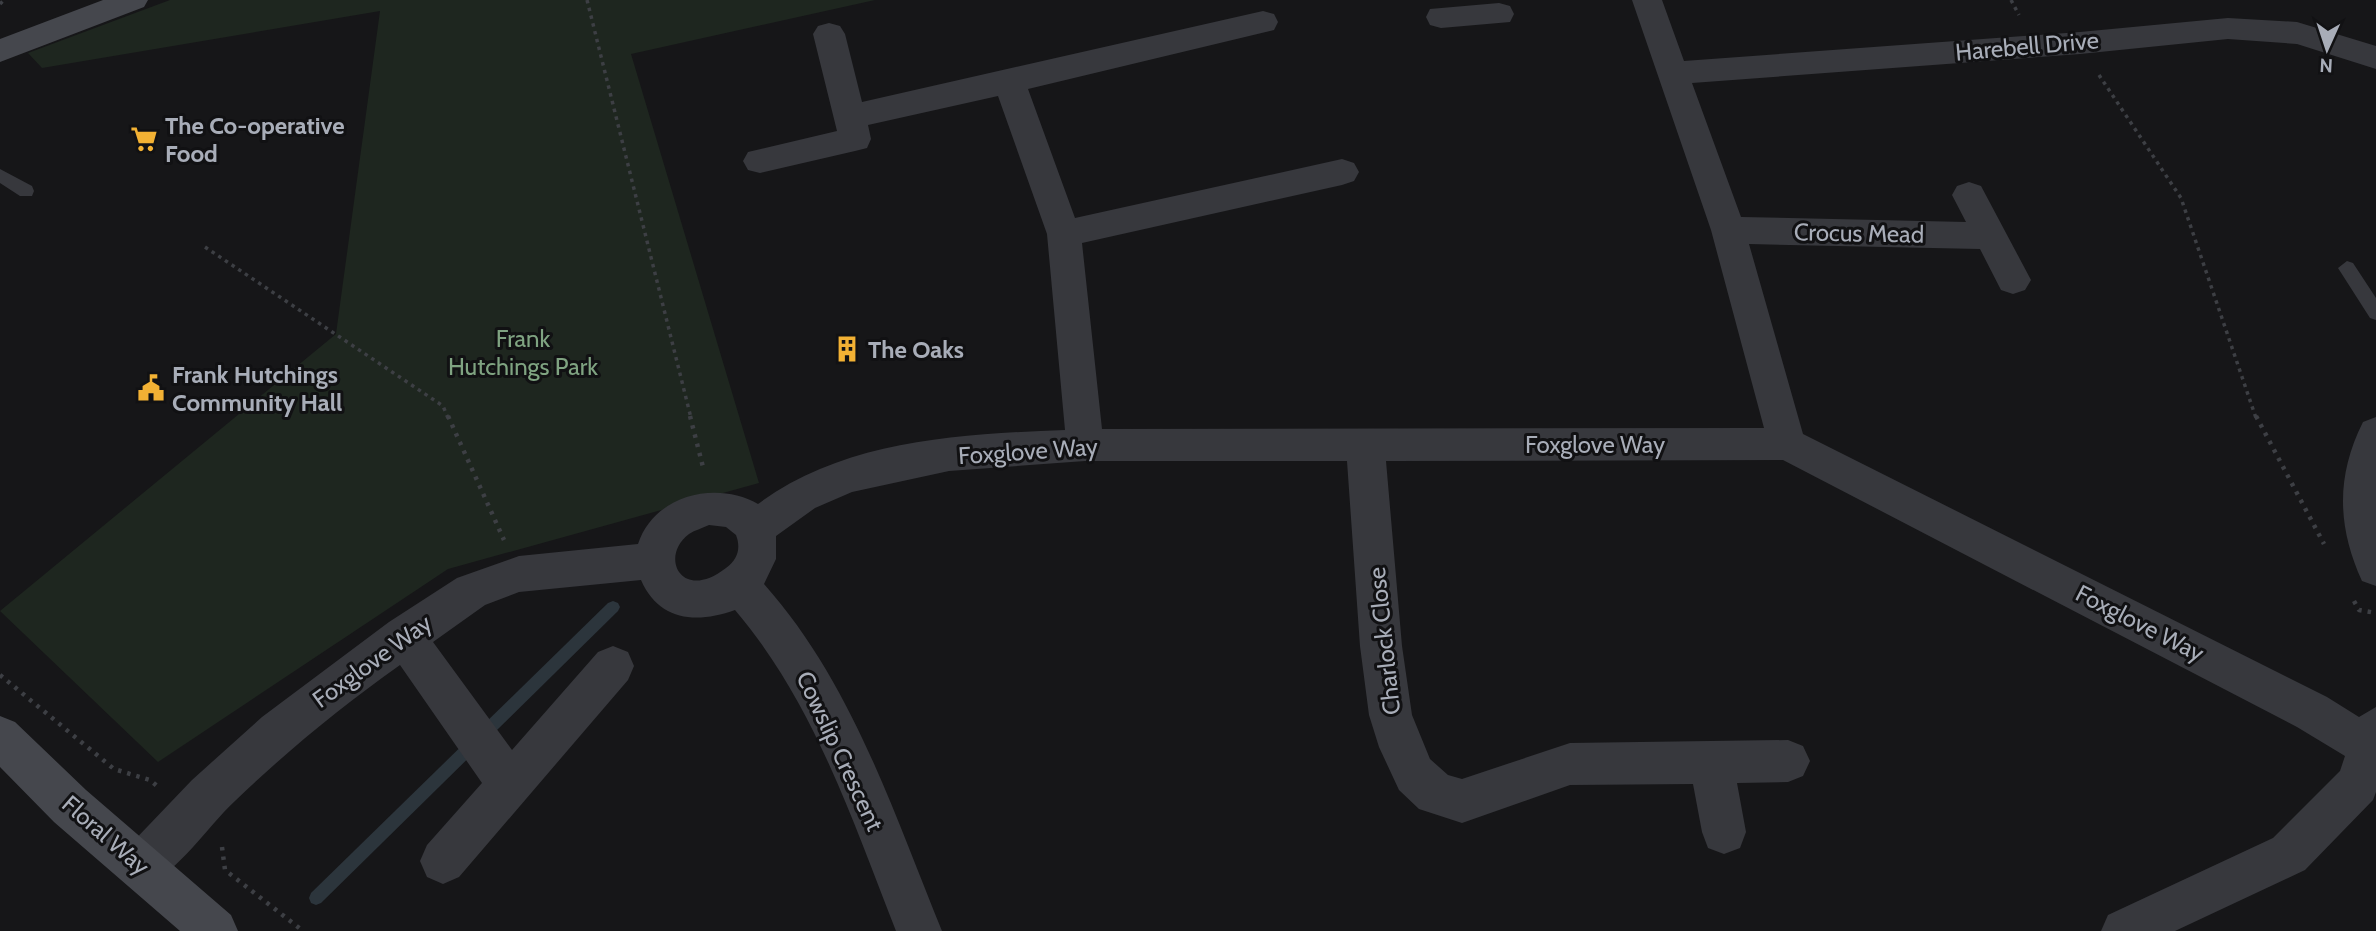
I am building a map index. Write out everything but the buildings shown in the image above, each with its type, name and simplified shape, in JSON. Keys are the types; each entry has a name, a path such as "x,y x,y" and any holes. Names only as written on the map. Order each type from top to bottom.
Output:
{"street":[{"path":"0,51 133,0"},
{"path":"1647,0 1728,230 1787,444"},
{"path":"2204,0 2223,26"},
{"path":"1450,47 1439,8 1499,13"},
{"path":"850,117 1263,22"},
{"name":"Harebell Drive","path":"1674,74 2082,43 2223,26 2309,33 2376,58"},
{"path":"760,161 855,139 830,34"},
{"path":"1009,82 1064,234 1085,445"},
{"path":"1064,234 1342,172"},
{"path":"1969,195 2013,280"},
{"name":"Crocus Mead","path":"1728,230 1990,236"},
{"path":"2376,433 2362,476 2360,499 2362,534 2376,568"},
{"name":"Charlock Close","path":"1365,444 1387,703 1402,749 1429,790 1444,798 1462,801 1570,764 1788,761"},
{"name":"Foxglove Way","path":"755,528 816,488 872,469 1006,449 1085,445 1787,444 2374,743"},
{"path":"706,508 732,510 746,517 755,528 757,557 739,585 708,599 691,600 676,596 664,588 656,577 654,560 663,534 675,522 706,508"},
{"name":"Foxglove Way","path":"142,865 208,796 277,732 404,636 471,592 519,574 654,560"},
{"name":"Cowslip Crescent","path":"739,585 770,616 808,677 842,745 919,931"},
{"path":"404,636 492,760"},
{"path":"443,861 492,760 613,666"},
{"name":"Floral Way","path":"0,737 70,806 142,865 215,931"},
{"path":"2135,928 2289,854 2357,785 2374,743"},
{"path":"1711,762 1724,832"}],"lane":[{"path":"0,175 26,191"},
{"path":"2347,268 2376,313"}],"path":[{"path":"0,4 4,0"},
{"path":"587,0 704,468 706,508"},
{"path":"2095,68 2181,198 2256,416 2327,550"},
{"path":"205,247 443,405 519,574"},
{"path":"2352,598 2359,610 2376,613"},
{"path":"0,674 114,769 150,780"},
{"path":"222,845 225,870 303,931"}],"green space":[{"name":"Frank Hutchings Park","path":"170,0 875,0 631,54 759,483 448,569 158,762 0,611 336,334 380,11 42,68 28,53"}],"waterway":[{"path":"316,898 613,607"}],"place":[{"name":"The Co-operative Food","path":"144,139"},
{"name":"The Oaks","path":"847,349"},
{"name":"Frank Hutchings Community Hall","path":"151,388"}]}
